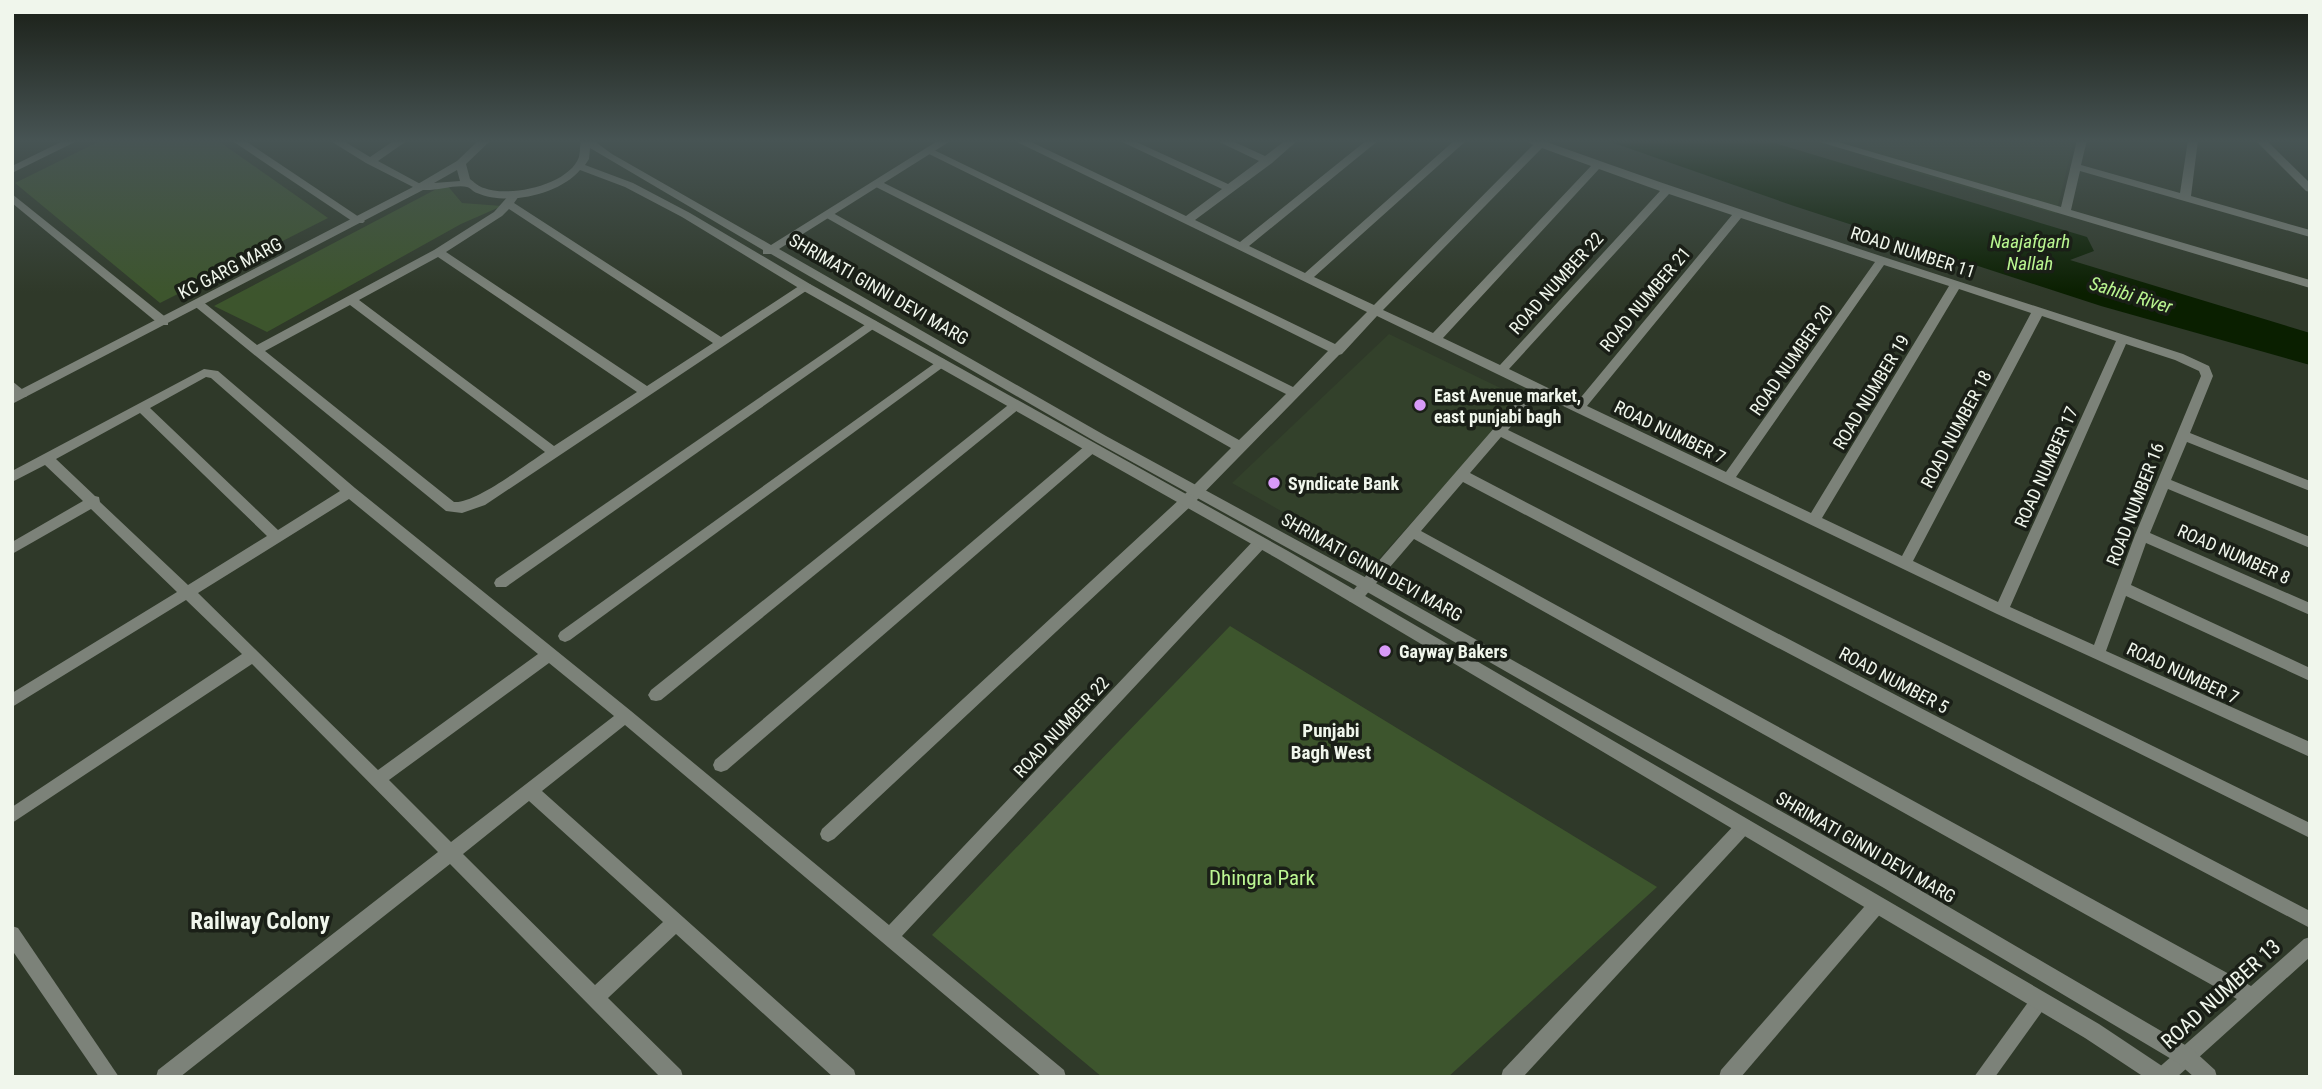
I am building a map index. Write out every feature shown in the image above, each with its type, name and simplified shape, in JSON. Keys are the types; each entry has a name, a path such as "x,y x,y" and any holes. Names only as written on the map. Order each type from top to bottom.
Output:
{"street":[{"path":"313,191 359,221"},
{"name":"KC GARG MARG","path":"16,393 198,304 413,191"},
{"path":"479,191 511,200 722,343"},
{"path":"256,351 438,252 498,214 511,200 536,191"},
{"name":"SHRIMATI GINNI DEVI MARG","path":"639,191 1091,449 1367,585 1890,882 2185,1056 2208,1077"},
{"name":"SHRIMATI GINNI DEVI MARG","path":"670,191 773,248 1191,497 1260,542 2040,1000 2162,1077"},
{"path":"758,257 867,191"},
{"path":"892,191 1295,393"},
{"path":"1010,191 1338,351"},
{"name":"ROAD NUMBER 7","path":"1123,191 2002,610 2310,750"},
{"path":"1187,221 1228,191"},
{"path":"1241,247 1311,191"},
{"path":"1306,278 1405,191"},
{"path":"828,834 1191,497 1377,312 1490,191"},
{"path":"1435,339 1573,191"},
{"name":"ROAD NUMBER 22","path":"1501,371 1666,191"},
{"name":"ROAD NUMBER 11","path":"1669,191 1957,283 2179,357 2204,369"},
{"path":"1997,191 2310,284"},
{"path":"2065,212 2070,191"},
{"path":"2160,191 2310,234"},
{"path":"2185,198 2186,191"},
{"path":"12,197 164,321"},
{"path":"12,213 24,207"},
{"name":"ROAD NUMBER 21","path":"1579,408 1739,214"},
{"path":"829,215 1240,447"},
{"path":"438,252 647,392"},
{"name":"ROAD NUMBER 20","path":"1728,479 1882,260"},
{"name":"ROAD NUMBER 19","path":"1814,520 1957,283"},
{"path":"198,304 451,507 462,508 480,501 555,453 806,287"},
{"path":"351,300 555,453"},
{"name":"ROAD NUMBER 18","path":"1905,563 2038,312"},
{"path":"501,583 872,324"},
{"name":"ROAD NUMBER 17","path":"2002,610 2122,340"},
{"path":"565,636 942,362"},
{"name":"ROAD NUMBER 16","path":"2098,653 2142,535 2207,376 2204,369"},
{"path":"12,477 197,374 214,374 350,492 625,716 1057,1077"},
{"path":"1355,598 1538,387"},
{"path":"656,695 1016,405"},
{"path":"141,407 276,536"},
{"path":"1499,431 2310,831"},
{"path":"2182,435 2310,486"},
{"path":"721,765 1091,449"},
{"path":"47,459 94,501 253,656 674,1077"},
{"name":"ROAD NUMBER 5","path":"1460,474 2310,920"},
{"path":"2164,482 2310,543"},
{"path":"12,701 350,492"},
{"path":"12,549 94,501"},
{"path":"1412,532 2252,997"},
{"name":"ROAD NUMBER 8","path":"2142,535 2310,609"},
{"name":"ROAD NUMBER 22","path":"889,938 1260,542"},
{"path":"2123,588 2310,675"},
{"path":"377,780 549,654"},
{"path":"12,816 253,656"},
{"path":"165,1077 625,716"},
{"path":"530,791 847,1077"},
{"path":"1510,1077 1744,826"},
{"path":"1728,1077 1877,905"},
{"path":"595,997 676,922"},
{"path":"12,934 110,1077"},
{"name":"ROAD NUMBER 13","path":"2162,1077 2310,945"},
{"path":"1983,1077 2040,1000"}],"shaded area":[{"path":"1977,191 2062,191 2056,214"},
{"path":"1389,334 1523,399 1374,564 1232,483"}],"green space":[{"path":"24,191 289,191 328,218 160,303"},
{"path":"433,191 452,191 462,203 502,206 461,224 267,332 214,306"},
{"name":"Dhingra Park","path":"1230,626 1657,887 1448,1077 1102,1077 932,935"}],"water":[{"name":"Naajafgarh Nallah","path":"1751,191 1934,191 2087,237 2094,251 2070,260 2310,333 2310,365 2101,306"}],"place":[{"name":"East Avenue market, east punjabi bagh","path":"1420,405"},
{"name":"Syndicate Bank","path":"1274,483"},
{"name":"Gayway Bakers","path":"1385,651"}],"district":[{"name":"Punjabi Bagh West","path":"1331,741"},
{"name":"Railway Colony","path":"260,921"}],"water label":[{"name":"Sahibi River","path":"2131,295"}]}
